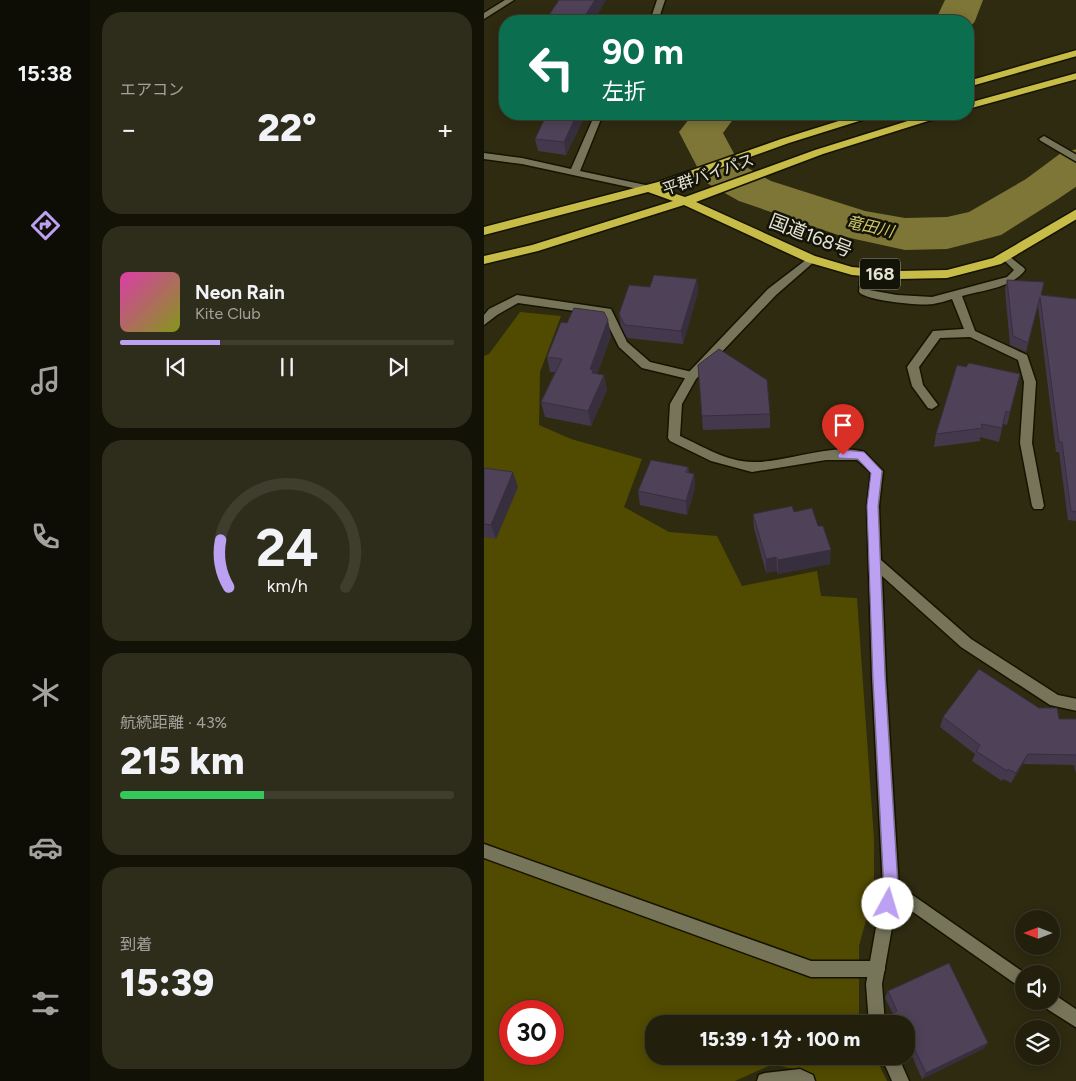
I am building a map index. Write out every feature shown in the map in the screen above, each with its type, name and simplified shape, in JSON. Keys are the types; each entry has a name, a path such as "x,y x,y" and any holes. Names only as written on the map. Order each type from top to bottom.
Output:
{"highway":[{"path":"974,82 1076,54"},
{"path":"974,104 1076,76"},
{"name":"平群バイパス","path":"484,231 662,185 785,141 852,120"},
{"name":"平群バイパス","path":"484,260 534,248 687,199 819,152 921,120"},
{"name":"国道168号","path":"647,188 687,199 811,259 852,271 898,275 946,274 997,261 1076,213"}],"street":[{"path":"484,17 510,0"},
{"path":"656,15 661,0"},
{"path":"574,173 596,120"},
{"path":"1044,139 1076,159"},
{"path":"484,156 522,161 647,188"},
{"path":"866,272 864,292 897,299 932,301 1011,279 1020,270 1005,256"},
{"path":"811,259 772,292 692,376 676,404 674,438 714,458 752,467 798,461 826,454 860,455 877,471 873,506 879,678 891,888 874,984 876,1015"},
{"path":"956,295 971,333"},
{"path":"484,321 493,312 517,299 607,312 623,344 646,365 692,376"},
{"path":"932,405 918,386 913,367 937,334 971,333 1023,358 1030,382 1026,443 1038,506"},
{"path":"875,562 966,643 1056,701 1076,705"},
{"path":"484,851 811,969 877,969"},
{"path":"891,888 1015,976"},
{"path":"1060,1008 1076,1020"},
{"path":"893,1065 901,1081"},
{"path":"765,1081 800,1077 807,1081"}],"shaded area":[{"path":"520,312 561,316 540,372 539,425 571,439 642,459 624,507 669,532 717,536 742,586 817,571 821,596 857,598 874,839 874,891 859,946 859,1015 645,1015 645,1065 771,1065 735,1081 484,1081 484,356 489,354"},
{"path":"777,1065 879,1065 887,1081 811,1081 808,1073"}],"building":[{"path":"559,0 595,0 586,15 549,15"},
{"path":"544,120 574,120 564,142 535,139"},
{"path":"654,275 697,279 681,331 625,325 619,314 629,285 650,287"},
{"path":"1007,280 1044,282 1041,295 1077,299 1077,512 1071,511 1062,442 1059,442 1040,297 1028,343 1013,336"},
{"path":"574,308 604,312 608,320 590,369 593,370 592,373 604,375 588,411 541,402 562,359 547,357 561,322 567,323"},
{"path":"719,349 767,380 770,414 702,416 698,365"},
{"path":"969,363 1020,374 1010,412 1006,411 1002,428 981,424 983,428 936,434 957,365 966,367"},
{"path":"651,460 688,467 686,472 694,474 686,501 638,491"},
{"path":"484,468 513,472 491,525 484,524"},
{"path":"792,506 794,512 812,508 818,526 823,526 831,550 778,560 776,557 766,559 753,514"},
{"path":"979,669 1039,708 1057,708 1059,719 1077,719 1077,755 1028,754 1016,773 1008,769 1007,771 976,751 980,745 943,717"},
{"path":"949,963 988,1043 926,1073 915,1050 915,1015 892,1015 897,1011 888,991"}],"waterway":[{"name":"竜田川","path":"958,15 964,0"},
{"name":"竜田川","path":"711,120 701,132 721,172 755,191 858,225 905,234 947,233 984,224 1042,189 1077,163"}],"route":[{"path":"843,455 860,455 877,471 873,506 879,678 891,888 888,904"}]}
